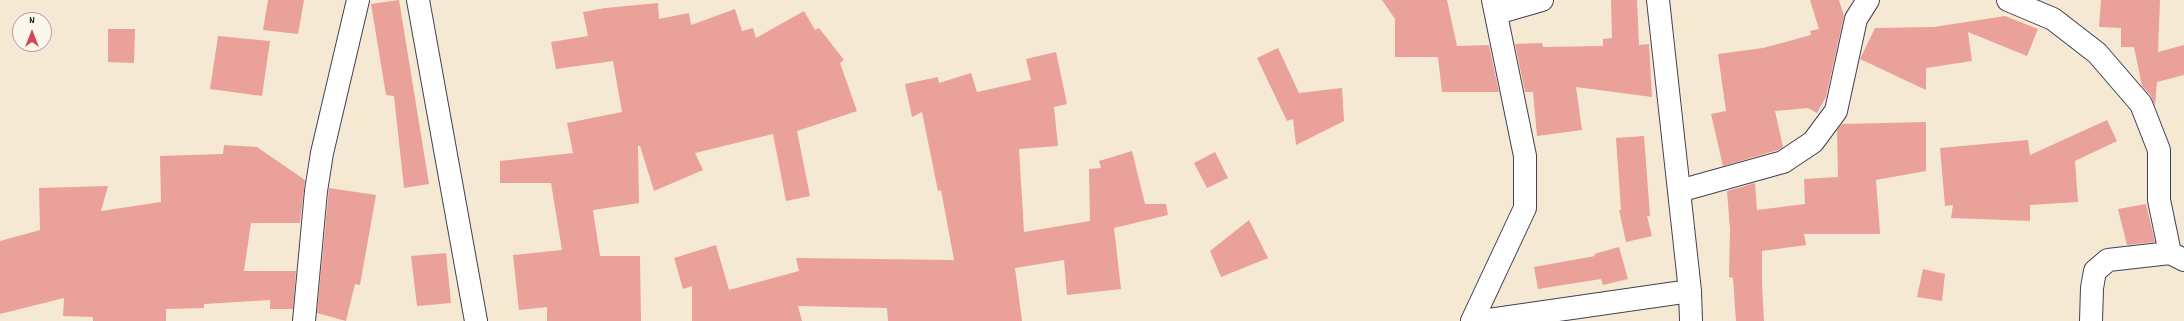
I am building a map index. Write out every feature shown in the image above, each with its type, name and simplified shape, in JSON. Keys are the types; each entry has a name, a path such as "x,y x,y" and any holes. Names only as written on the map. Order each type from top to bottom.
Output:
{"street":[{"path":"304,321 316,191 322,153 358,0"},
{"path":"418,0 476,321"},
{"path":"1472,321 1525,208 1525,156 1495,6 1542,0"},
{"path":"1658,0 1690,292 1691,321"},
{"path":"1679,191 1783,162 1813,142 1836,111 1856,19 1868,0"},
{"path":"2008,0 2052,19 2097,54 2141,104 2159,150 2159,200 2177,257 2108,260 2095,271 2092,288 2092,321"},
{"path":"1482,321 1690,292"}],"building":[{"path":"268,0 304,0 298,34 263,30"},
{"path":"399,0 429,184 404,188 394,96 386,95 371,4"},
{"path":"1382,0 1447,0 1457,46 1489,45 1499,92 1442,92 1438,57 1395,57 1395,19"},
{"path":"1611,0 1637,0 1639,45 1649,44 1652,97 1576,87 1582,130 1537,136 1533,92 1525,92 1515,44 1542,43 1543,47 1603,46 1603,39 1612,38"},
{"path":"1810,0 1839,0 1844,16 1826,97 1817,113 1808,108 1775,111 1783,147 1778,150 1723,166 1711,114 1726,111 1718,54 1763,48 1811,35 1810,31 1819,29"},
{"path":"2101,0 2160,0 2158,52 2184,45 2184,75 2157,82 2155,106 2151,96 2142,86 2134,47 2121,47 2121,28 2099,27"},
{"path":"658,3 659,19 689,13 691,25 735,9 742,31 753,28 756,38 804,11 815,30 819,28 844,60 840,63 857,111 797,131 810,196 786,201 773,134 695,153 703,170 654,191 640,146 638,146 639,203 593,210 600,256 640,256 641,321 547,321 547,307 519,310 513,255 562,250 551,183 500,183 500,161 573,153 567,123 622,112 613,61 556,69 551,42 588,36 583,12 605,8"},
{"path":"2005,16 2038,29 2027,56 1968,32 1972,61 1926,68 1926,90 1860,59 1875,28 1934,27"},
{"path":"108,29 135,29 134,63 108,62"},
{"path":"218,36 270,41 262,96 210,89"},
{"path":"1278,48 1299,93 1342,88 1344,121 1296,145 1293,119 1287,121 1257,58"},
{"path":"1056,52 1067,104 1054,107 1058,146 1019,149 1024,232 1090,221 1089,169 1101,168 1099,161 1132,151 1145,204 1166,204 1168,215 1114,228 1121,289 1067,295 1064,260 1015,268 1022,321 888,321 887,308 798,306 802,321 692,321 692,286 683,289 674,258 716,245 729,290 799,271 796,258 954,260 941,190 938,191 922,112 912,117 905,84 938,77 939,83 971,73 977,92 1031,80 1026,59"},
{"path":"2107,120 2117,141 2075,161 2078,202 2030,205 2030,221 1951,218 1953,205 1945,206 1940,148 2028,140 2030,155"},
{"path":"1926,122 1926,171 1876,180 1880,234 1804,234 1806,245 1762,251 1764,321 1736,321 1733,278 1729,277 1730,229 1727,191 1755,183 1757,210 1805,204 1804,179 1838,177 1837,130 1842,124"},
{"path":"1644,136 1650,216 1647,216 1652,236 1626,242 1619,210 1621,210 1616,138"},
{"path":"224,145 257,147 305,180 300,223 251,223 244,271 296,271 293,309 270,309 270,300 204,304 204,308 166,309 166,321 93,321 93,317 63,316 64,298 0,314 0,241 40,230 39,188 108,186 101,211 161,202 160,156 223,154"},
{"path":"1215,152 1228,178 1207,188 1194,163"},
{"path":"329,188 376,195 360,285 355,284 346,321 317,313"},
{"path":"2146,204 2155,242 2127,245 2118,209"},
{"path":"1249,220 1268,258 1221,277 1210,251"},
{"path":"1619,247 1628,279 1603,285 1601,279 1538,289 1534,267 1595,256 1594,254"},
{"path":"446,253 451,303 417,306 411,256"},
{"path":"1923,269 1945,274 1942,301 1917,297"}]}
